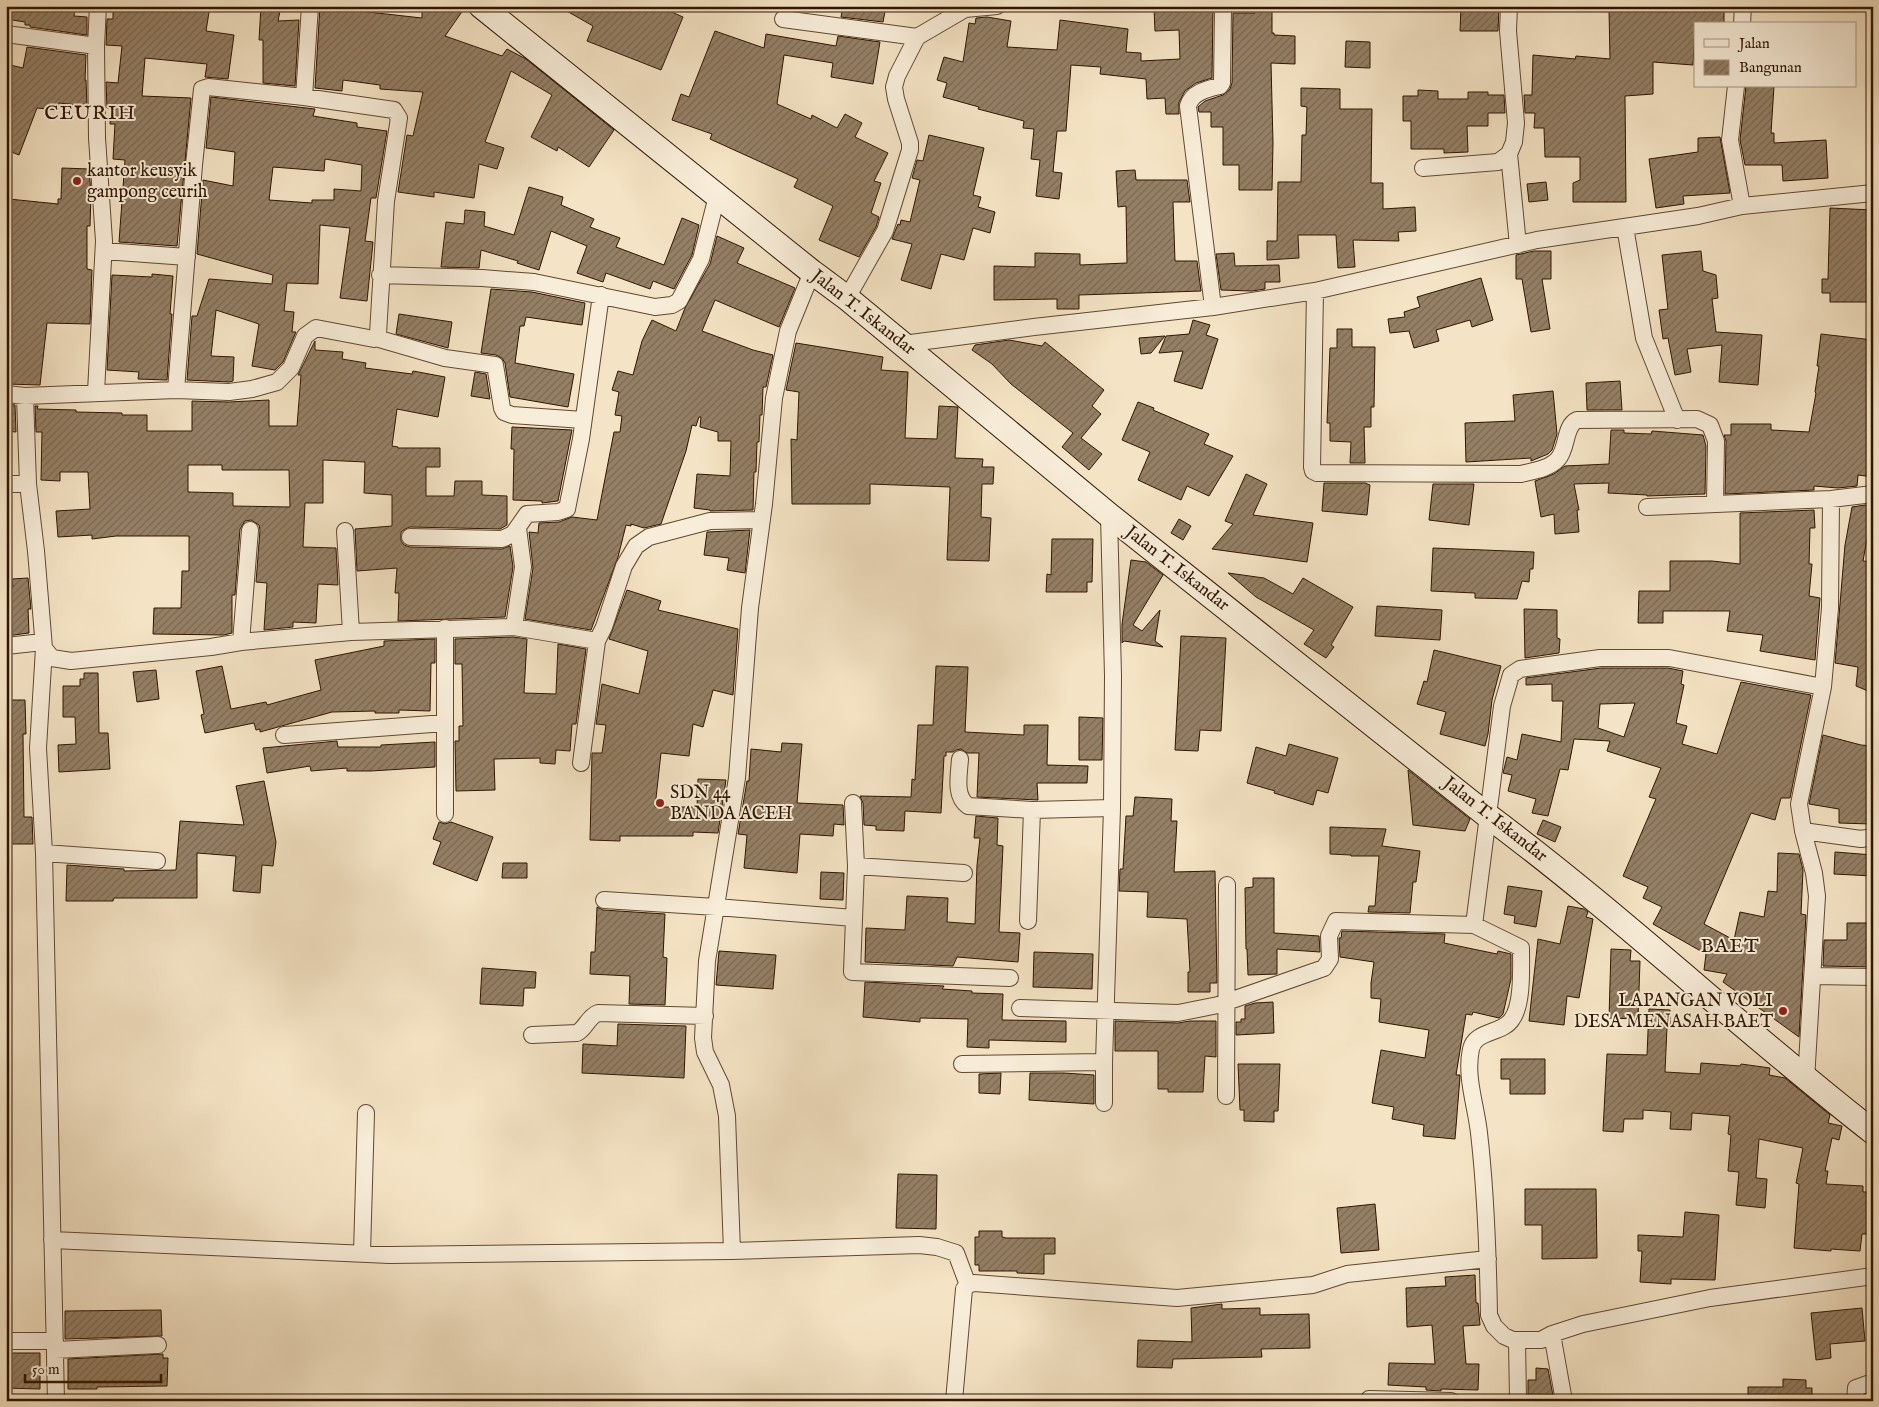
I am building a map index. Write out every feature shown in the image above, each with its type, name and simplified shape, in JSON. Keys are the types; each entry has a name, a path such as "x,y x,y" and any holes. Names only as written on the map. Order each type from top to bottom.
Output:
{"street":[{"path":"96,392 104,251 97,138 96,46 98,6"},
{"path":"304,97 310,6"},
{"name":"Jalan T. Iskandar","path":"481,6 812,272 847,298 1109,515 1488,816 1548,861 1806,1080 1873,1132"},
{"path":"847,298 885,231 910,150 910,143 894,87 897,76 917,37 966,8 997,6"},
{"path":"1213,307 1188,106 1192,97 1205,90 1220,86 1222,83 1223,6"},
{"path":"1509,6 1508,31 1516,122 1514,142 1509,154 1518,245"},
{"path":"1742,22 1743,6"},
{"path":"783,19 917,37"},
{"path":"6,34 96,46"},
{"path":"176,390 202,89 208,87 304,97 394,110 399,118 386,201 380,275 378,334 376,338"},
{"path":"1736,88 1730,140 1742,206"},
{"path":"1423,168 1498,162 1509,154"},
{"path":"903,344 1213,307 1316,291 1537,240 1698,216 1742,206 1873,193"},
{"path":"380,275 482,278 534,282 655,307 672,305 679,301 701,259 717,196"},
{"path":"1625,227 1644,338 1677,420"},
{"path":"104,251 186,257"},
{"path":"732,1251 727,1116 721,1085 705,1052 703,1038 707,961 737,778 750,608 762,520 774,398 788,331 812,272"},
{"path":"1316,291 1312,467 1316,473 1521,474 1543,468 1559,458 1564,449 1571,425 1577,420 1697,419 1710,425 1716,441 1716,504"},
{"path":"410,538 502,539 513,534 527,514 558,512 568,509 601,295"},
{"path":"6,394 26,396 176,390 229,392 252,389 277,382 291,368 304,336 316,328 372,340 376,338 445,358 495,365 504,412 512,415 583,420"},
{"path":"26,396 28,484 44,645 38,748 44,853 56,1401"},
{"path":"6,484 28,484"},
{"path":"1647,507 1831,499 1873,494"},
{"path":"1806,1080 1818,896 1799,804 1823,687 1830,608 1831,499"},
{"path":"1104,1103 1112,808 1113,676 1109,515"},
{"path":"581,763 597,641 604,627 624,566 636,546 649,537 710,521 762,520"},
{"path":"514,628 523,568 518,528"},
{"path":"241,642 250,530"},
{"path":"345,531 351,632"},
{"path":"44,645 52,658 71,661 351,632 445,628 514,628 597,641"},
{"path":"445,628 445,814"},
{"path":"6,646 44,645"},
{"path":"1474,925 1502,706 1511,675 1520,668 1600,658 1669,658 1823,687"},
{"path":"284,734 445,723"},
{"path":"960,759 959,794 962,802 968,806 1032,810 1112,808"},
{"path":"853,802 856,866 852,972 1010,978"},
{"path":"1028,921 1032,810"},
{"path":"1803,830 1861,839 1873,837"},
{"path":"44,853 157,860"},
{"path":"856,866 964,873"},
{"path":"1226,1096 1227,885"},
{"path":"604,900 854,918"},
{"path":"1020,1008 1178,1014 1227,1002 1324,968 1330,959 1329,936 1336,921 1474,925 1521,948 1521,977 1518,1004 1513,1019 1508,1024 1476,1040 1471,1050 1469,1075 1479,1132 1488,1259 1489,1315 1494,1326 1504,1336 1517,1340 1541,1340 1552,1334 1583,1324 1710,1298 1873,1276"},
{"path":"1814,976 1873,977"},
{"path":"532,1035 577,1033 581,1031 593,1015 598,1013 705,1016"},
{"path":"962,1064 1104,1062"},
{"path":"362,1254 366,1113"},
{"path":"52,1240 390,1255 732,1251 920,1246 937,1247 956,1253 968,1285"},
{"path":"954,1401 962,1300 964,1289 974,1283 1177,1298 1313,1285 1346,1274 1488,1259"},
{"path":"1552,1334 1564,1401"},
{"path":"1517,1340 1518,1401"},
{"path":"6,1341 55,1345 158,1345"},
{"path":"1855,1401 1856,1388 1873,1382"},
{"path":"1369,1399 1451,1401"}],"building":[{"path":"6,6 75,6 74,16 87,17 87,35 30,27 30,25 25,25 25,22 6,19"},
{"path":"113,6 210,6 206,31 234,35 228,79 205,77 207,64 145,58 142,96 191,98 177,246 119,242 125,160 113,159 115,124 110,124 111,109 107,108 106,82 118,83 122,46 106,45 107,19 113,19"},
{"path":"261,6 281,6 278,21 299,20 295,86 263,83 263,40 259,40"},
{"path":"320,6 350,8 350,10 422,18 422,7 444,9 446,6 466,6 445,36 502,56 507,49 526,59 614,130 589,167 558,147 557,151 531,137 552,95 511,71 485,142 504,148 497,169 479,164 474,198 434,192 434,197 398,192 407,135 413,136 423,92 380,89 380,85 343,80 342,91 315,88"},
{"path":"558,6 658,6 683,17 661,70 587,41 593,26"},
{"path":"843,6 886,6 883,22 841,17"},
{"path":"1213,6 1212,78 1196,83 1185,91 1179,102 1179,114 1166,114 1165,98 1147,99 1146,79 1100,74 1101,67 1071,65 1066,131 1057,131 1053,172 1062,173 1059,199 1036,196 1040,160 1031,159 1034,129 1023,128 1024,121 978,109 979,107 943,97 947,83 937,80 944,57 963,62 969,23 975,24 976,18 987,17 1011,21 1007,47 1057,50 1060,20 1128,29 1126,52 1141,53 1141,61 1180,59 1179,30 1155,31 1154,8"},
{"path":"1255,6 1272,6 1272,33 1274,35 1295,36 1295,64 1271,63 1272,190 1239,190 1239,165 1223,165 1223,127 1211,127 1211,112 1199,112 1198,107 1205,101 1223,95 1230,89 1232,83 1233,13 1255,13"},
{"path":"1461,6 1499,6 1498,31 1460,31"},
{"path":"1667,6 1724,8 1724,22 1694,22 1693,65 1653,62 1653,94 1625,96 1626,202 1573,202 1573,183 1580,180 1580,157 1545,157 1544,128 1534,128 1535,113 1525,113 1524,95 1532,95 1533,55 1575,59 1576,56 1610,59 1609,10 1667,12"},
{"path":"715,31 764,48 766,34 836,46 838,36 880,42 873,84 831,77 833,63 784,55 777,104 811,119 812,115 837,128 845,114 862,123 855,137 888,153 874,181 881,183 871,213 879,217 876,227 859,257 819,240 833,206 794,187 798,179 710,139 712,134 672,120 681,94 689,97"},
{"path":"1346,41 1370,42 1370,68 1345,67"},
{"path":"27,47 86,55 87,106 59,103 58,110 37,108 19,155 6,150 6,64 23,68"},
{"path":"1301,88 1340,89 1340,109 1372,109 1371,183 1383,183 1383,209 1415,207 1416,231 1398,232 1399,241 1353,240 1355,267 1338,268 1336,235 1298,235 1299,258 1267,260 1267,241 1277,241 1278,182 1301,182 1302,135 1306,135 1307,107 1301,106"},
{"path":"1746,88 1774,88 1771,133 1774,133 1774,143 1826,140 1828,178 1783,181 1782,165 1745,165 1740,140"},
{"path":"1418,90 1438,91 1438,99 1468,99 1468,92 1488,92 1488,95 1504,95 1505,113 1488,113 1488,126 1467,126 1468,152 1444,153 1444,149 1411,149 1411,121 1403,121 1403,96 1418,96"},
{"path":"211,97 315,109 313,116 357,123 357,127 387,131 376,198 371,198 365,241 373,242 367,301 340,298 350,228 320,225 318,284 287,283 284,311 294,312 292,332 296,332 283,362 275,370 252,366 259,324 216,310 211,356 234,357 233,381 229,382 187,380 192,316 197,316 209,279 272,284 273,275 197,254 203,180 233,186 235,152 206,148","holes":["325,159 362,165 361,191 334,189 334,200 312,200 312,203 269,200 273,167 324,171"]},
{"path":"929,135 984,148 973,195 981,197 978,207 995,212 990,233 973,228 964,260 941,254 931,289 901,280 912,244 892,239 901,220 910,222 920,180 912,178 917,160 923,161"},
{"path":"1720,137 1730,193 1683,196 1684,204 1656,208 1649,159 1698,152 1698,138"},
{"path":"62,168 89,169 91,194 90,226 87,226 87,269 92,270 90,324 47,323 40,385 6,384 6,227 9,199 58,204 58,199 61,199"},
{"path":"1135,170 1136,180 1187,180 1190,202 1173,202 1175,261 1197,261 1201,291 1079,295 1079,309 1057,309 1057,299 994,300 994,266 1035,267 1035,253 1080,254 1080,265 1127,263 1126,206 1118,207 1116,171"},
{"path":"1546,182 1548,200 1529,202 1527,184"},
{"path":"529,187 563,197 561,205 594,219 590,227 620,238 616,247 664,265 682,218 699,225 692,255 674,289 653,281 650,289 606,273 603,282 577,273 587,246 551,231 539,270 517,263 518,261 481,250 479,268 441,267 446,222 464,224 465,210 485,212 484,226 514,235"},
{"path":"1830,208 1873,210 1873,302 1830,302 1830,293 1822,293 1822,279 1828,279"},
{"path":"717,236 744,248 737,263 795,288 779,327 715,300 702,331 753,350 773,355 766,387 763,387 756,472 754,472 753,510 710,511 694,508 697,474 730,476 731,441 718,441 718,432 700,427 701,417 699,417 696,426 692,425 686,451 661,524 644,528 631,524 631,526 626,525 618,557 591,630 525,619 533,568 529,532 538,533 539,523 559,522 572,517 597,520 614,432 620,432 622,416 615,415 619,392 612,390 618,371 633,375 642,341 652,320 676,331 685,308 710,264"},
{"path":"1534,251 1551,251 1551,279 1542,279 1550,329 1531,332 1522,279 1516,279 1516,255"},
{"path":"1701,251 1703,271 1716,275 1718,298 1712,299 1716,332 1762,335 1758,385 1719,382 1722,345 1687,349 1691,372 1675,375 1668,338 1663,339 1659,310 1668,309 1662,255"},
{"path":"1234,253 1235,266 1279,265 1280,282 1265,282 1265,289 1252,291 1221,290 1216,254"},
{"path":"152,274 173,276 167,380 138,379 139,372 107,370 112,275 152,277"},
{"path":"1481,278 1493,320 1472,327 1470,320 1436,330 1439,341 1414,348 1409,331 1390,333 1388,319 1405,317 1404,312 1420,307 1417,297"},
{"path":"491,289 532,292 585,303 582,325 526,317 524,326 520,326 515,363 574,374 568,407 510,397 505,363 502,358 496,355 481,353"},
{"path":"399,314 452,322 448,348 396,334"},
{"path":"1193,320 1210,325 1206,335 1218,339 1202,389 1174,381 1183,351 1159,353 1166,336 1189,334"},
{"path":"1337,329 1352,329 1352,347 1375,347 1374,407 1371,407 1371,427 1364,427 1365,463 1350,463 1351,442 1330,441 1330,423 1327,423 1330,348 1337,348"},
{"path":"1821,334 1873,340 1873,477 1858,475 1857,486 1838,488 1814,486 1814,490 1725,494 1726,441 1724,435 1731,435 1731,424 1771,424 1771,430 1809,432 1816,393"},
{"path":"1165,336 1151,353 1141,354 1139,338"},
{"path":"1009,340 1042,346 1045,342 1104,390 1092,406 1101,414 1081,438 1102,454 1089,470 1062,447 1073,433 1011,384 992,364 972,350 975,345"},
{"path":"315,341 315,350 343,352 342,359 366,363 365,368 412,374 413,371 445,377 438,417 397,409 392,446 398,448 440,448 440,467 426,467 426,496 454,496 455,481 482,481 482,495 507,496 507,525 500,529 410,527 401,532 401,541 404,545 410,547 502,549 510,546 513,567 505,617 398,621 399,593 395,593 397,568 357,571 355,529 392,526 392,495 364,493 365,462 323,460 323,503 305,503 303,547 336,548 338,585 318,584 316,623 293,622 293,627 264,630 267,583 256,582 260,530 259,525 251,520 245,521 240,529 235,595 232,595 232,633 224,635 153,634 154,608 181,608 182,571 189,571 189,536 116,536 92,539 92,535 58,537 56,511 90,509 88,472 60,472 60,481 41,480 42,432 36,432 35,406 38,406 37,409 147,415 147,431 192,431 192,401 269,400 269,426 297,426 301,375 298,375","holes":["188,465 222,465 222,470 289,470 290,507 233,506 233,493 188,492"]},
{"path":"796,343 883,357 881,370 908,372 905,438 937,439 939,406 958,407 955,458 983,459 982,467 994,467 993,484 982,484 981,517 991,518 989,561 947,560 950,487 870,484 870,504 792,504 791,439 797,440 799,392 786,390"},
{"path":"475,372 486,374 490,399 471,396"},
{"path":"1620,381 1622,410 1587,410 1586,383"},
{"path":"1553,391 1557,434 1552,450 1548,454 1531,461 1531,458 1466,462 1465,423 1515,421 1513,395"},
{"path":"1138,402 1209,434 1204,444 1233,456 1209,496 1187,486 1181,500 1138,480 1150,452 1122,440"},
{"path":"6,404 15,405 16,432 6,431"},
{"path":"512,427 572,430 558,501 542,503 542,501 513,500 514,449 511,449"},
{"path":"1611,430 1624,430 1624,433 1651,434 1652,431 1703,435 1706,446 1705,494 1647,496 1608,493 1609,483 1574,484 1579,510 1577,510 1579,532 1555,534 1554,514 1541,517 1535,481 1554,474 1565,466 1609,464"},
{"path":"1246,474 1267,484 1253,515 1313,523 1307,562 1212,549 1233,524 1225,521"},
{"path":"1324,483 1365,483 1370,485 1367,515 1322,511"},
{"path":"1433,484 1474,484 1469,525 1429,520"},
{"path":"1873,506 1863,561 1873,562 1873,693 1856,686 1858,667 1835,663 1845,545 1852,507"},
{"path":"1814,510 1815,528 1810,528 1809,564 1812,564 1809,596 1820,598 1815,660 1760,651 1763,635 1727,631 1730,611 1663,611 1663,623 1638,623 1639,591 1670,591 1670,561 1712,561 1740,564 1740,513"},
{"path":"1179,519 1191,526 1183,540 1171,533"},
{"path":"750,530 745,573 727,570 729,558 704,555 707,532"},
{"path":"1052,539 1093,539 1092,582 1087,582 1087,592 1046,592 1047,574 1051,575"},
{"path":"1433,548 1534,552 1533,569 1530,569 1529,582 1522,581 1517,599 1475,598 1475,593 1431,591"},
{"path":"1131,560 1146,562 1163,575 1133,625 1142,631 1160,610 1155,641 1163,647 1124,641 1122,643 1122,624"},
{"path":"1228,573 1264,578 1293,594 1303,578 1353,607 1331,645 1334,647 1326,658 1304,644 1314,630 1256,597"},
{"path":"28,578 31,609 28,609 29,633 6,636 6,587 13,587 12,579"},
{"path":"627,590 661,601 658,610 738,629 733,695 713,690 703,727 693,724 689,756 661,753 655,807 697,807 698,779 726,780 718,833 693,832 693,836 620,836 620,841 590,840 592,753 602,753 606,725 596,724 602,684 639,694 648,651 609,639"},
{"path":"1377,606 1442,610 1440,640 1375,636"},
{"path":"1524,609 1557,610 1557,638 1560,639 1559,653 1525,658"},
{"path":"1181,636 1226,638 1221,731 1200,730 1198,751 1175,750"},
{"path":"513,637 527,639 524,693 556,694 558,644 586,649 576,724 572,724 570,751 556,750 555,764 540,763 540,758 494,759 495,790 456,791 455,741 459,741 459,726 463,726 462,664 455,664 455,639"},
{"path":"435,639 435,663 431,663 430,711 399,710 399,713 375,713 375,711 332,712 260,732 260,729 256,730 254,723 205,733 201,715 204,714 196,671 222,666 231,709 266,702 267,705 321,690 315,660 384,646 384,641"},
{"path":"1434,650 1501,666 1492,700 1485,746 1440,734 1446,712 1417,704 1424,681 1427,682"},
{"path":"936,666 968,667 965,732 1024,735 1024,725 1048,725 1047,765 1088,766 1087,783 1037,783 1038,800 977,797 979,753 967,753 961,749 946,752 946,756 944,756 941,813 905,811 904,831 876,830 876,826 864,825 863,803 860,796 911,797 912,779 915,780 918,725 933,725"},
{"path":"1601,668 1668,668 1683,671 1681,684 1684,685 1676,723 1687,726 1682,744 1717,754 1741,682 1811,695 1790,798 1781,798 1775,820 1751,813 1704,924 1734,940 1740,912 1764,917 1768,891 1777,892 1778,853 1799,854 1803,870 1801,914 1806,915 1799,1037 1723,982 1727,974 1704,970 1706,954 1653,924 1662,907 1643,898 1648,887 1623,876 1656,799 1649,797 1661,768 1607,751 1610,741 1574,739 1568,770 1560,769 1548,816 1532,813 1536,799 1508,791 1512,775 1503,773 1507,757 1517,760 1522,734 1561,742 1563,701 1552,701 1552,684 1526,685 1526,678","holes":["1635,703 1624,737 1598,728 1600,704"]},
{"path":"156,670 159,699 137,702 133,672"},
{"path":"84,673 98,673 99,733 108,733 110,769 59,772 58,745 76,744 75,717 63,717 63,686 80,686 80,679 84,679"},
{"path":"6,700 25,700 26,734 23,734 24,817 32,817 33,844 6,844"},
{"path":"1079,717 1103,718 1102,760 1079,760"},
{"path":"1823,735 1861,745 1873,746 1871,824 1839,823 1839,809 1809,804"},
{"path":"337,741 338,747 381,747 381,745 435,742 435,767 371,771 347,771 347,768 311,771 310,766 267,773 263,748"},
{"path":"782,743 802,744 797,803 843,805 844,825 834,824 833,836 800,834 797,873 744,868 747,835 738,834 747,781 749,781 751,749 781,752"},
{"path":"1289,744 1338,758 1328,793 1317,790 1313,805 1247,783 1256,747 1286,756"},
{"path":"1408,770 1470,819 1465,831 1413,825"},
{"path":"264,781 276,842 273,866 262,865 260,893 233,891 236,856 197,853 197,898 114,898 113,901 66,901 67,865 124,869 124,871 176,870 180,821 244,825 236,786"},
{"path":"1135,797 1172,799 1171,821 1177,821 1174,872 1215,871 1217,983 1210,983 1210,992 1188,992 1188,972 1190,972 1187,919 1147,917 1148,892 1119,891 1120,869 1123,869 1126,816 1133,816"},
{"path":"976,816 998,818 997,845 1003,846 999,932 1020,933 1018,962 957,957 953,966 865,962 866,928 905,930 907,896 948,898 947,922 975,924 980,838 974,838"},
{"path":"1543,820 1561,827 1555,842 1537,834"},
{"path":"439,822 445,824 451,822 493,837 477,881 433,864 441,842 433,839"},
{"path":"1330,827 1386,829 1382,846 1420,851 1416,882 1413,882 1410,913 1368,912 1369,906 1375,906 1379,856 1330,854"},
{"path":"1835,852 1873,855 1873,876 1834,874"},
{"path":"503,863 527,863 527,878 502,878"},
{"path":"821,872 844,873 843,900 820,899"},
{"path":"1253,878 1274,878 1274,933 1319,936 1320,952 1277,949 1277,974 1248,975 1245,888 1253,887"},
{"path":"1508,886 1542,891 1536,927 1514,923 1515,916 1504,914"},
{"path":"1568,906 1584,909 1588,912 1586,917 1593,919 1579,998 1567,996 1564,1025 1529,1021 1538,939 1560,944"},
{"path":"597,907 603,910 665,914 663,957 667,958 665,1005 629,1004 630,976 590,974 591,952 595,952"},
{"path":"1847,923 1873,923 1873,967 1823,966 1824,940 1847,940"},
{"path":"1342,931 1445,934 1444,943 1497,954 1498,951 1511,954 1511,979 1503,1014 1499,1018 1473,1012 1472,1015 1466,1014 1456,1075 1460,1075 1460,1077 1455,1139 1423,1136 1424,1125 1392,1119 1394,1107 1372,1103 1381,1050 1425,1058 1429,1030 1379,1022 1381,999 1371,998 1374,962 1340,957 1339,938 1341,938"},
{"path":"1611,949 1631,950 1630,961 1640,961 1638,1019 1609,1018"},
{"path":"719,951 776,955 773,989 716,985"},
{"path":"1034,952 1093,954 1092,989 1033,987"},
{"path":"482,968 536,972 535,988 524,988 523,1006 480,1004"},
{"path":"865,982 944,986 942,989 972,991 972,993 1003,994 1002,1020 1066,1021 1066,1042 989,1040 989,1048 967,1047 968,1019 920,1018 920,1022 863,1017"},
{"path":"1273,1002 1274,1033 1236,1035 1236,1022 1241,1022 1241,1019 1245,1019 1245,1006 1255,1003"},
{"path":"1649,1009 1670,1010 1670,1027 1667,1027 1665,1072 1700,1074 1701,1063 1740,1066 1741,1064 1770,1068 1769,1075 1785,1078 1830,1115 1828,1123 1842,1126 1839,1140 1832,1138 1825,1171 1828,1171 1826,1184 1863,1186 1863,1192 1873,1192 1873,1234 1862,1234 1860,1251 1794,1248 1799,1184 1796,1183 1803,1148 1759,1139 1756,1178 1767,1179 1765,1208 1736,1205 1739,1172 1728,1171 1731,1135 1728,1134 1730,1116 1692,1113 1691,1130 1670,1129 1671,1112 1643,1110 1643,1119 1624,1119 1623,1132 1603,1131 1607,1054 1647,1055"},
{"path":"1115,1021 1178,1023 1216,1021 1216,1057 1205,1056 1203,1092 1168,1092 1168,1089 1158,1089 1158,1051 1115,1051"},
{"path":"618,1024 686,1026 684,1078 582,1073 583,1044 617,1046"},
{"path":"1501,1059 1545,1059 1545,1094 1510,1094 1510,1079 1501,1079"},
{"path":"1238,1064 1280,1064 1278,1111 1274,1111 1274,1122 1244,1121 1244,1110 1240,1110"},
{"path":"1001,1073 1000,1094 979,1093 979,1074"},
{"path":"1030,1073 1094,1075 1094,1104 1029,1100"},
{"path":"898,1174 937,1175 936,1229 896,1228"},
{"path":"1525,1189 1596,1189 1597,1258 1542,1259 1542,1225 1525,1225"},
{"path":"1375,1204 1379,1250 1341,1253 1337,1208"},
{"path":"1685,1212 1719,1215 1715,1280 1671,1279 1671,1284 1640,1282 1642,1251 1638,1251 1638,1235 1683,1237"},
{"path":"979,1231 1002,1231 1002,1237 1006,1238 1055,1238 1055,1254 1044,1254 1044,1274 1017,1273 1017,1271 979,1271 979,1265 975,1265 975,1237 979,1237"},
{"path":"1475,1275 1476,1303 1478,1303 1480,1325 1463,1326 1466,1364 1479,1364 1478,1390 1441,1389 1441,1391 1426,1390 1426,1387 1388,1385 1389,1363 1435,1364 1432,1325 1407,1327 1406,1288 1446,1286 1445,1277"},
{"path":"1222,1304 1222,1309 1260,1308 1260,1315 1309,1314 1310,1348 1261,1349 1262,1357 1173,1359 1172,1368 1137,1367 1138,1340 1192,1342 1191,1308"},
{"path":"1862,1308 1865,1341 1830,1344 1831,1358 1816,1360 1811,1313"},
{"path":"161,1310 162,1336 65,1339 65,1311"},
{"path":"6,1353 40,1353 40,1389 6,1388"},
{"path":"163,1354 163,1358 168,1358 167,1386 68,1389 68,1359"},
{"path":"1536,1368 1548,1369 1554,1401 1528,1401 1528,1380 1536,1380"},
{"path":"1783,1379 1806,1380 1806,1388 1812,1388 1812,1401 1748,1401 1748,1387 1783,1387"}],"place":[{"name":"kantor keusyik gampong ceurih","path":"77,181"},
{"name":"SDN 44 BANDA ACEH","path":"660,803"},
{"name":"LAPANGAN VOLI DESA MENASAH BAET","path":"1783,1011"}],"district":[{"name":"CEURIH","path":"90,113"},
{"name":"BAET","path":"1730,946"}]}
